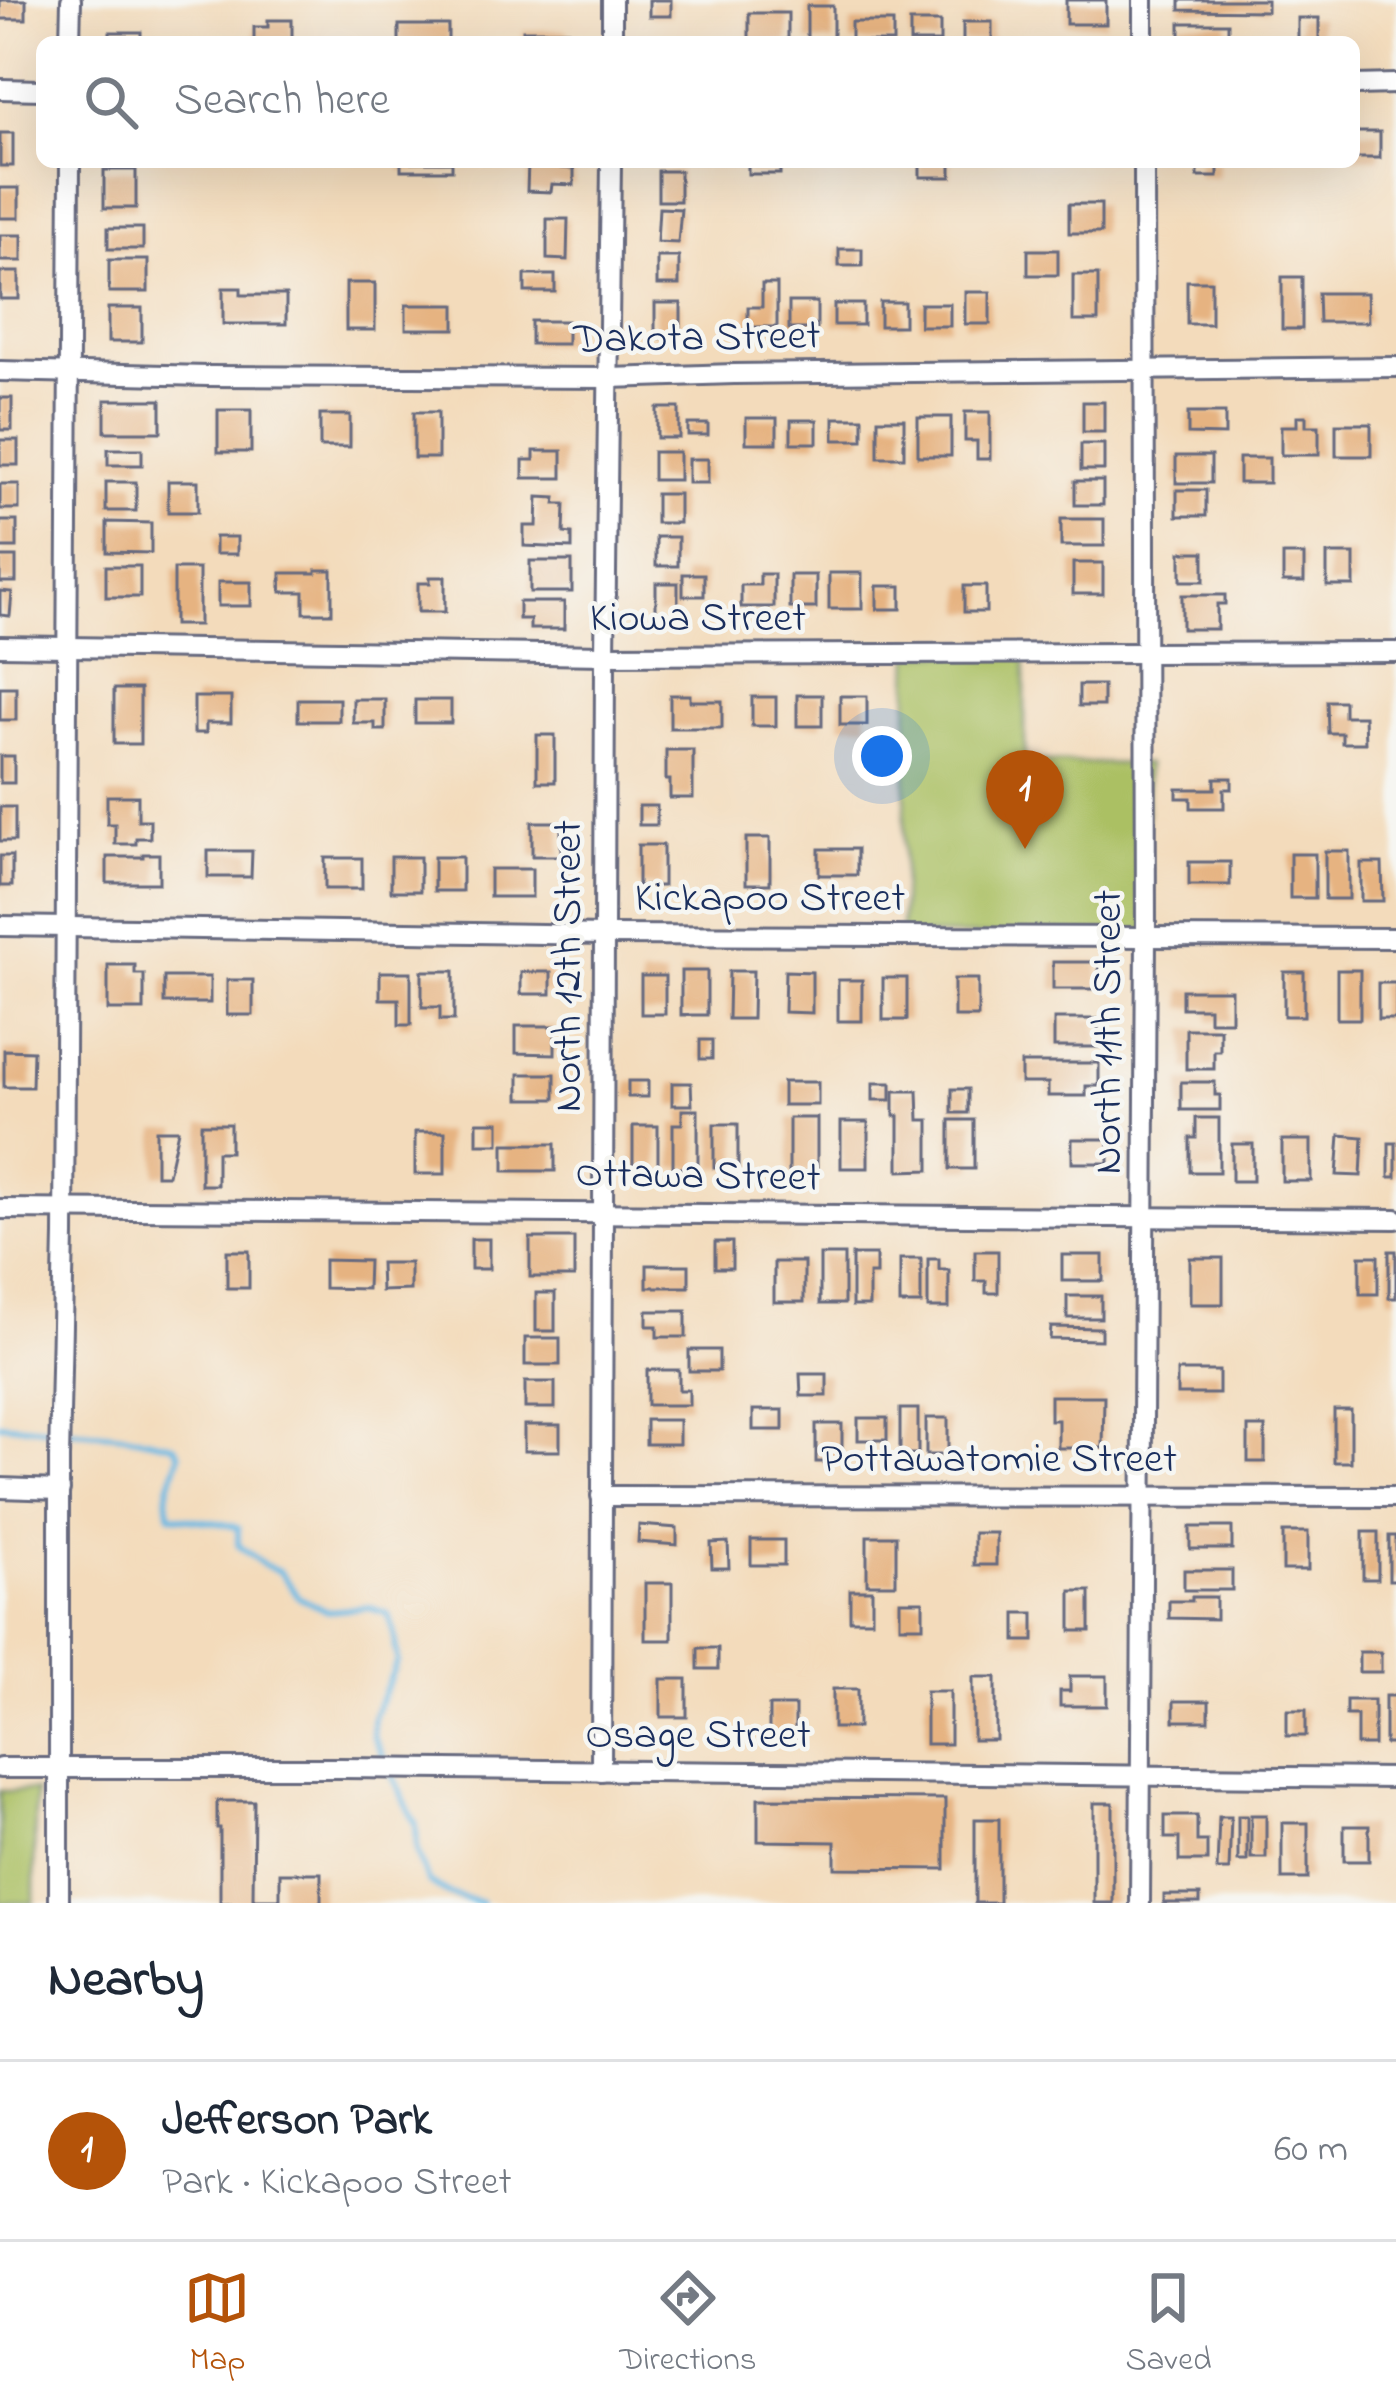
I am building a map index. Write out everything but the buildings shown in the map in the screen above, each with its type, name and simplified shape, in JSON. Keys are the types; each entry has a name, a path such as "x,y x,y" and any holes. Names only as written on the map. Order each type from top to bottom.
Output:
{"street":[{"path":"70,0 70,36"},
{"path":"612,0 612,36"},
{"path":"1143,0 1143,36"},
{"path":"1360,85 1396,84"},
{"path":"0,89 36,90"},
{"path":"59,1903 70,168"},
{"name":"North 12th Street","path":"602,1771 611,168"},
{"name":"North 11th Street","path":"1140,1903 1146,937 1144,168"},
{"name":"Dakota Street","path":"0,371 610,378 1396,367"},
{"name":"Kiowa Street","path":"0,646 605,655 1396,652"},
{"name":"Kickapoo Street","path":"0,926 606,935 1396,938"},
{"name":"Ottawa Street","path":"0,1209 1396,1220"},
{"path":"0,1488 60,1490"},
{"name":"Pottawatomie Street","path":"601,1496 1396,1497"},
{"name":"Osage Street","path":"0,1768 1396,1778"}],"green space":[{"path":"1025,653 1025,762 1147,764 1146,937 901,935 910,654"},
{"path":"0,1791 35,1791 34,1903 0,1903"}],"waterway":[{"path":"0,1424 126,1435 174,1445 180,1454 168,1491 170,1515 238,1528 238,1545 279,1571 300,1598 328,1611 369,1607 388,1614 397,1662 373,1717 373,1736 416,1825 417,1851 428,1882 481,1903"}],"place":[{"name":"Jefferson Park","path":"1025,849"}]}
